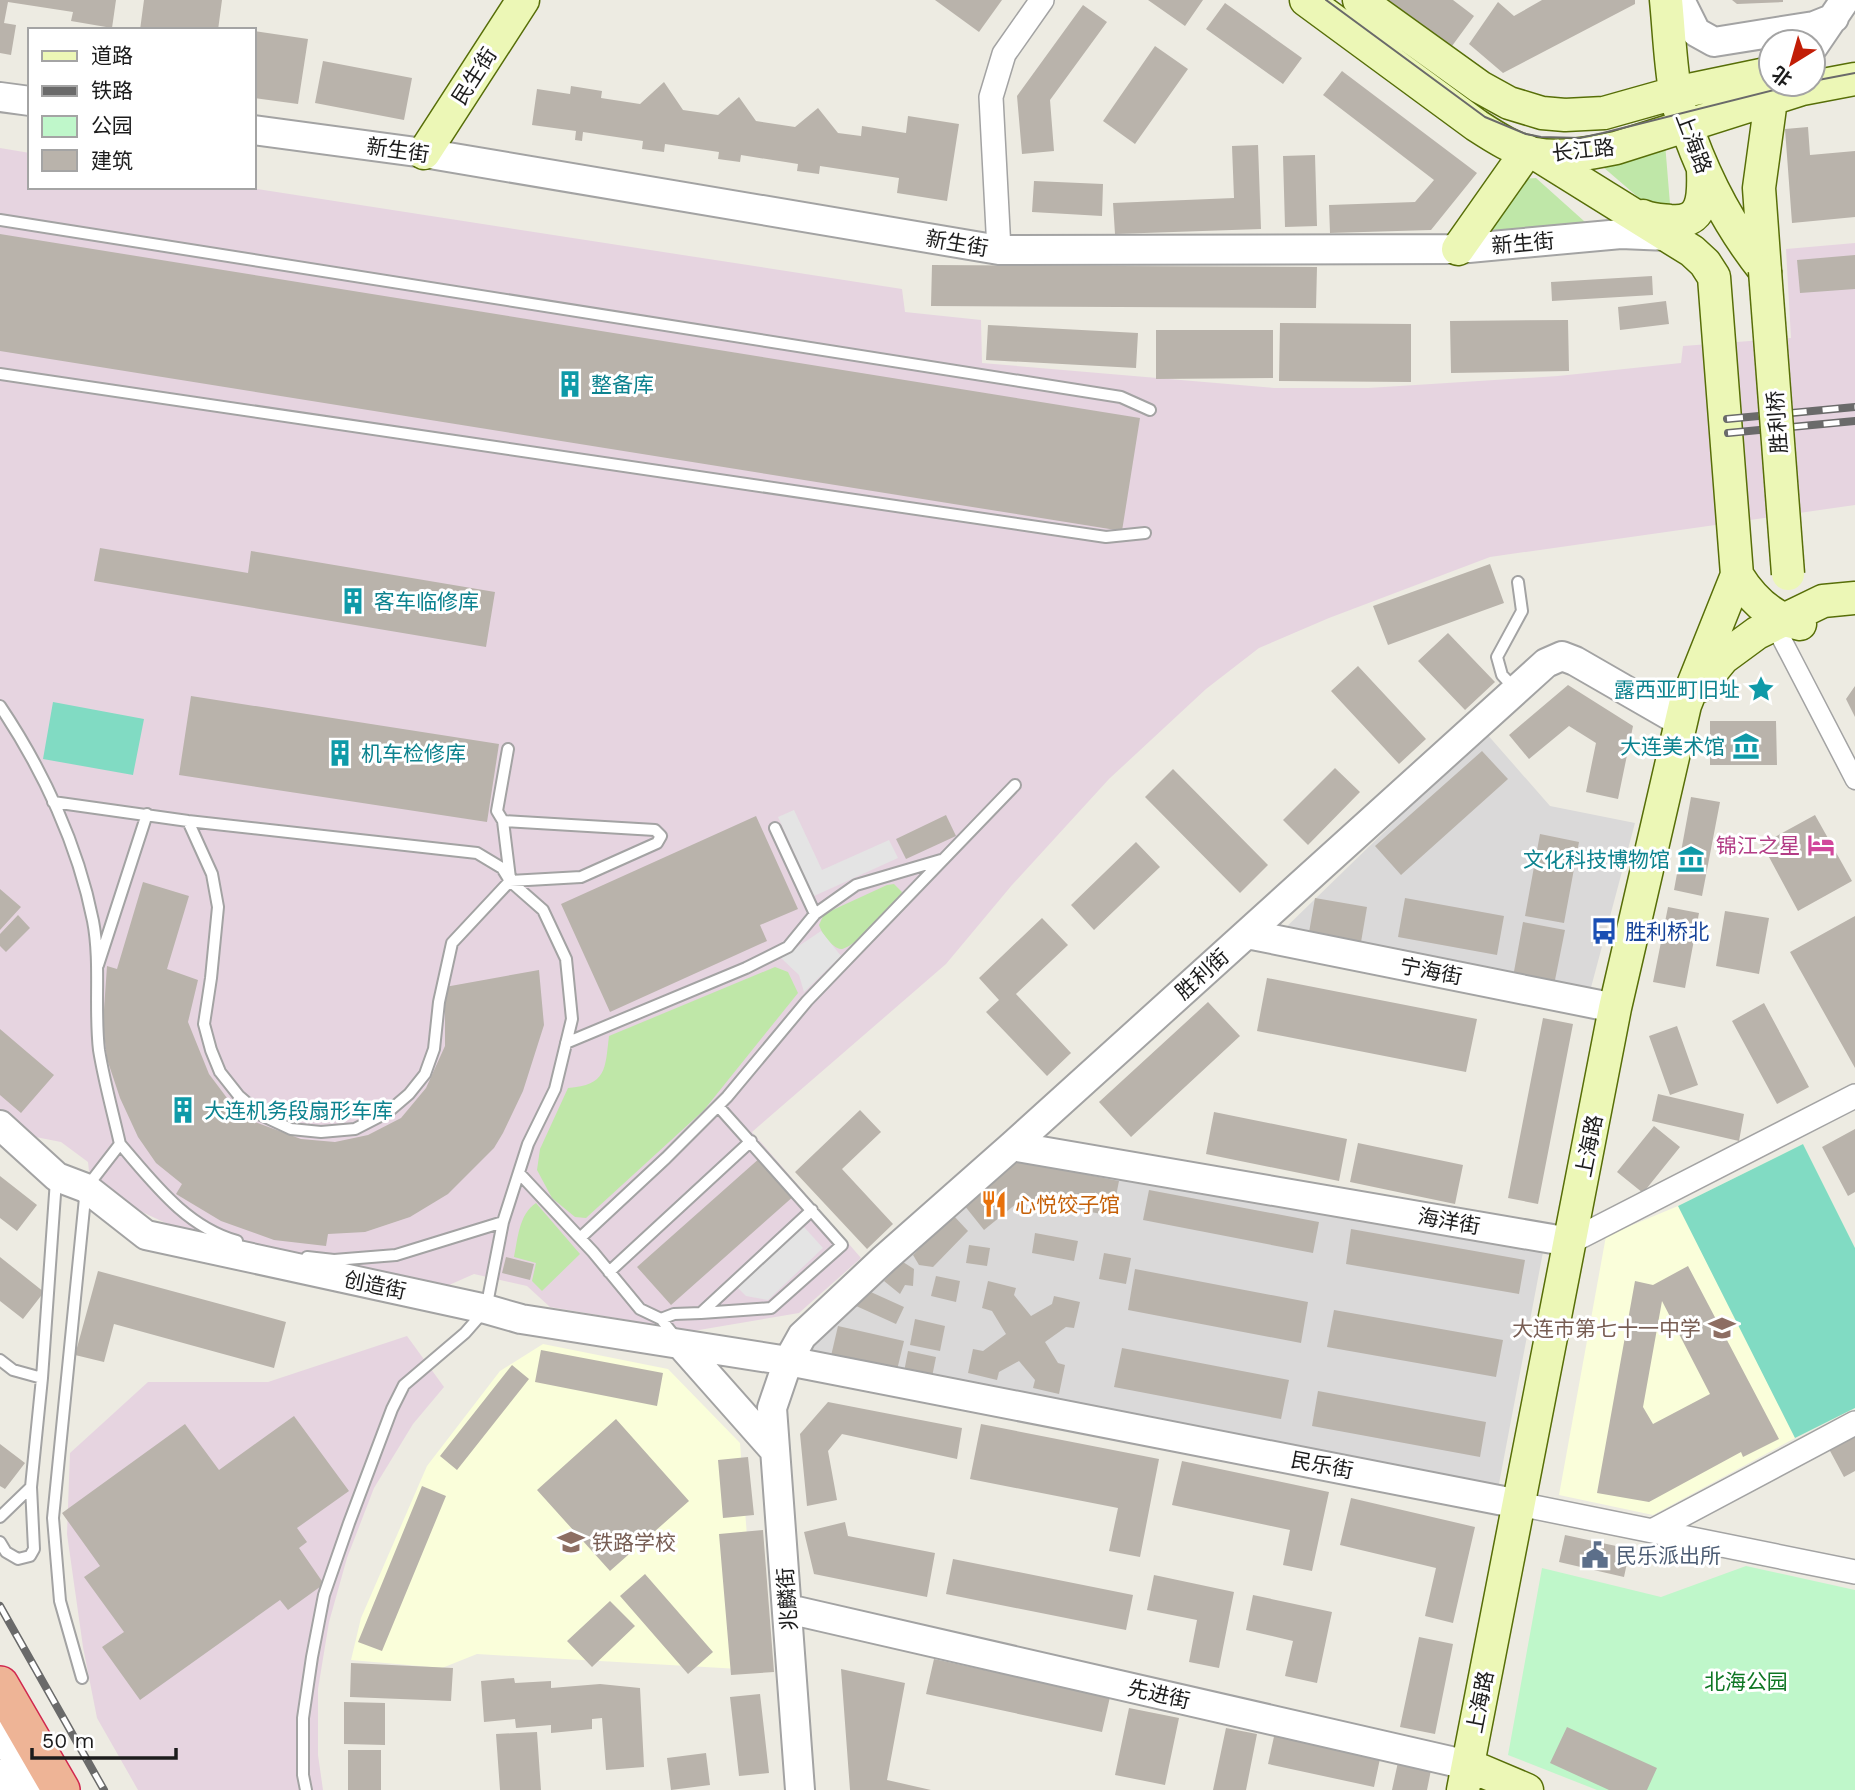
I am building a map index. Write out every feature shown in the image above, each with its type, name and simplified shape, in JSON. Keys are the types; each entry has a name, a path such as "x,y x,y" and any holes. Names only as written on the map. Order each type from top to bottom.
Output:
{"highway":[{"path":"0,1685 61,1790"}],"main road":[{"name":"民生街","path":"424,153 523,0"},
{"name":"长江路","path":"1306,0 1476,125 1531,153 1588,153 1645,141 1686,127 1757,94"},
{"name":"长江路","path":"1359,0 1480,87 1509,103 1542,113 1574,116 1604,113 1675,93 1757,87"},
{"name":"上海路","path":"1666,0 1675,93 1686,127 1703,171 1741,241 1765,271"},
{"path":"1827,63 1855,59"},
{"name":"长江路","path":"1827,84 1855,79"},
{"name":"胜利桥","path":"1774,98 1759,188 1788,574 1796,593 1806,600 1823,601"},
{"path":"1458,249 1531,153 1692,251 1705,263 1714,277 1737,575 1750,595 1780,623 1798,625 1855,619"},
{"path":"1616,205 1649,219 1680,222 1694,217 1701,205 1703,171"},
{"name":"上海路","path":"1465,1777 1615,1008 1683,714 1737,575"},
{"path":"1683,714 1723,658 1757,633 1823,601 1855,598"},
{"name":"先进街","path":"1465,1777 1527,1790"}],"street":[{"path":"999,250 991,97 1004,54 1042,0"},
{"path":"1680,0 1696,32 1714,42 1814,26 1840,9"},
{"path":"1826,28 1840,9"},
{"path":"0,97 28,101"},
{"name":"新生街","path":"256,130 424,153 999,250 1458,249 1621,234 1668,236"},
{"path":"1780,623 1855,780"},
{"name":"胜利街","path":"772,1408 788,1361 802,1336 1546,663 1562,656 1683,714"},
{"name":"宁海街","path":"1247,934 1615,1008"},
{"path":"1570,1242 1855,1096"},
{"name":"创造街","path":"0,1125 57,1177 86,1188 146,1235 486,1309 522,1320 788,1361"},
{"name":"海洋街","path":"1012,1146 1570,1242"},
{"path":"681,1345 775,1451"},
{"name":"民乐街","path":"788,1361 1654,1530 1855,1572"},
{"name":"兆麟街","path":"772,1408 800,1790"},
{"path":"1654,1530 1855,1423"},
{"name":"先进街","path":"788,1609 1465,1777"},
{"path":"0,1731 34,1790"},
{"path":"0,1774 9,1790"}],"lane":[{"path":"0,220 1121,397 1150,410"},
{"path":"0,374 1106,537 1144,533"},
{"path":"1516,690 1502,675 1497,657 1522,611 1518,582"},
{"path":"0,706 19,735 53,802 81,870 93,925 99,1049 120,1144 172,1203 219,1236 243,1243"},
{"path":"508,749 497,811 503,821 510,881"},
{"path":"580,1238 718,1106 807,1001 1015,785"},
{"path":"53,802 188,821 477,853 502,868 510,881 543,910 566,959 572,1019 555,1089 528,1144 503,1222 486,1309 465,1333 404,1385 392,1409 353,1511 324,1595 303,1718 303,1774 306,1790"},
{"path":"96,971 147,814"},
{"path":"188,821 212,874 218,907 204,1024 220,1072 239,1096 261,1115 291,1129 321,1132 355,1129 388,1112 409,1094 425,1074 434,1049 439,1002 452,943 510,881 581,877 657,843 661,836 655,830 503,821"},
{"path":"775,828 815,914"},
{"path":"566,1043 746,968 788,947 815,914 856,885 944,860"},
{"path":"661,1318 674,1314 771,1308 842,1245 718,1106"},
{"path":"610,1272 751,1140"},
{"path":"82,1678 60,1601 53,1518 86,1188 120,1144"},
{"path":"519,1173 580,1238 640,1309 661,1318 681,1345"},
{"path":"0,1542 6,1552 18,1559 30,1556 34,1549 31,1487 57,1177"},
{"path":"701,1313 812,1210"},
{"path":"255,1246 279,1253 334,1260 396,1255 503,1222"},
{"path":"0,1360 13,1370 42,1378"},
{"path":"0,1517 31,1487"}],"shaded area":[{"path":"0,148 28,153 28,189 256,189 902,289 905,312 981,320 982,363 1274,388 1368,388 1558,376 1681,363 1683,346 1791,338 1786,249 1855,243 1855,505 1490,557 1329,618 1259,648 1206,689 1109,779 1012,885 946,964 752,1132 861,1258 799,1313 693,1331 550,1307 527,1286 474,1274 440,1289 187,1233 140,1211 89,1171 88,1162 61,1142 0,1130"},
{"path":"1486,733 1550,806 1635,823 1589,995 1279,934"},
{"path":"794,810 822,870 889,840 898,858 814,896 778,817"},
{"path":"821,931 841,956 804,992 799,975 781,958"},
{"name":"大连市第七十一中学","path":"1803,1144 1855,1248 1855,1408 1653,1515 1559,1495 1606,1236 1678,1206"},
{"path":"1016,1152 1543,1252 1498,1489 803,1355 837,1312"},
{"path":"804,1227 823,1248 768,1300 746,1296 737,1287"},
{"path":"407,1336 444,1387 413,1424 374,1488 347,1558 329,1622 318,1689 318,1755 323,1790 138,1790 97,1718 83,1647 67,1534 70,1453 148,1382 268,1382"},
{"name":"铁路学校","path":"543,1344 668,1369 740,1443 757,1670 477,1654 442,1668 351,1660 361,1618 427,1466 500,1371"}],"green space":[{"path":"1665,143 1670,204 1653,210 1603,167"},
{"path":"1536,178 1594,230 1483,234 1519,179"},
{"path":"53,702 144,719 133,775 43,759"},
{"path":"894,884 902,892 899,898 855,942 841,949 828,940 819,925 824,914"},
{"path":"775,967 788,972 798,993 704,1110 586,1218 575,1217 552,1198 537,1170 540,1149 568,1088 590,1083 602,1073 609,1036"},
{"path":"1803,1144 1855,1248 1855,1408 1795,1438 1678,1206"},
{"path":"536,1203 580,1254 542,1291 532,1281 536,1263 514,1257 523,1220"},
{"name":"北海公园","path":"1746,1566 1855,1590 1855,1790 1597,1790 1508,1755 1542,1568 1661,1597"}],"building":[{"path":"0,0 116,0 112,28 71,21 73,12 8,2 4,23 16,25 11,55 0,53"},
{"path":"144,0 222,0 218,28 140,28"},
{"path":"935,0 1002,0 979,32"},
{"path":"1148,0 1203,0 1185,26"},
{"path":"1388,0 1453,0 1474,16 1452,46"},
{"path":"1542,0 1635,0 1635,4 1503,73 1469,44 1498,2 1514,16"},
{"path":"1732,0 1783,0 1783,2 1737,4"},
{"path":"1225,3 1302,58 1283,84 1206,29"},
{"path":"1083,5 1107,22 1050,100 1054,151 1022,154 1017,96"},
{"path":"256,31 308,39 298,104 256,98"},
{"path":"1155,46 1188,69 1135,144 1103,121"},
{"path":"323,61 412,78 404,120 315,103"},
{"path":"1342,71 1477,173 1431,230 1330,233 1329,205 1415,202 1434,180 1323,95"},
{"path":"664,82 683,110 718,115 739,97 756,121 795,127 818,108 838,133 861,136 862,126 906,133 908,116 959,124 947,201 897,193 899,178 820,166 819,174 797,171 798,164 741,155 740,162 718,159 719,152 665,144 664,152 642,149 643,141 583,132 582,141 575,140 576,131 532,125 537,89 570,94 571,86 602,91 601,98 640,104"},
{"path":"1808,127 1810,155 1855,151 1855,217 1792,223 1785,129"},
{"path":"1258,145 1261,229 1115,234 1113,203 1234,198 1232,146"},
{"path":"1315,155 1317,226 1285,227 1283,156"},
{"path":"1034,181 1103,184 1102,216 1032,212"},
{"name":"整备库","path":"0,234 1140,418 1122,531 0,351"},
{"path":"1855,255 1855,289 1800,293 1797,260"},
{"path":"932,265 1317,267 1316,308 931,306"},
{"path":"1652,276 1653,295 1552,301 1551,282"},
{"path":"1666,301 1669,324 1620,330 1618,307"},
{"path":"1568,320 1569,371 1451,373 1450,321"},
{"path":"1280,323 1411,324 1411,382 1279,381"},
{"path":"988,325 1138,333 1136,368 986,360"},
{"path":"1156,330 1273,330 1273,378 1156,379"},
{"name":"客车临修库","path":"100,548 248,573 251,551 495,592 486,647 94,581"},
{"path":"1490,564 1504,603 1388,645 1373,606"},
{"path":"1448,633 1495,682 1465,710 1418,661"},
{"path":"1358,666 1426,739 1399,764 1331,691"},
{"path":"1568,685 1633,726 1618,799 1586,792 1596,743 1569,726 1529,759 1509,735"},
{"path":"1855,686 1855,717 1846,699"},
{"name":"机车检修库","path":"191,696 499,744 487,822 179,775"},
{"path":"1710,721 1776,721 1777,765 1710,765"},
{"path":"1482,751 1508,779 1401,875 1375,846"},
{"path":"1335,768 1360,792 1308,845 1283,820"},
{"path":"1173,769 1268,865 1240,893 1145,797"},
{"path":"1691,797 1720,802 1702,896 1674,890"},
{"path":"946,815 956,836 906,859 896,839"},
{"path":"1815,815 1852,881 1798,911 1762,844"},
{"path":"756,816 798,909 760,925 767,941 610,1012 561,904"},
{"path":"1540,834 1579,842 1564,923 1525,916"},
{"path":"1136,842 1160,867 1094,930 1071,905"},
{"name":"大连机务段扇形车库","path":"143,882 189,896 167,969 198,980 188,1022 209,1074 230,1102 255,1122 301,1139 335,1142 368,1135 401,1118 426,1088 445,1046 445,987 539,970 544,1025 523,1091 494,1148 448,1194 410,1217 365,1232 328,1234 326,1246 274,1240 221,1221 176,1194 182,1184 156,1163 138,1137 120,1098 107,1059 103,1024 107,966 117,969"},
{"path":"0,889 21,907 0,930"},
{"path":"1315,898 1367,907 1360,948 1308,938"},
{"path":"1405,898 1504,916 1497,955 1398,937"},
{"path":"1668,907 1699,913 1685,988 1653,982"},
{"path":"1725,911 1769,918 1759,974 1716,966"},
{"path":"18,915 30,928 6,952 0,946 0,934"},
{"path":"1855,916 1855,1068 1790,952"},
{"path":"1042,918 1068,945 1016,994 1071,1053 1047,1076 986,1012 999,1000 979,978"},
{"path":"1523,922 1565,930 1554,985 1513,977"},
{"path":"1267,978 1477,1019 1466,1072 1257,1031"},
{"path":"1208,1002 1240,1036 1131,1137 1099,1102"},
{"path":"1764,1003 1809,1087 1777,1104 1732,1021"},
{"path":"1543,1018 1573,1024 1538,1204 1508,1198"},
{"path":"1677,1026 1698,1085 1670,1095 1649,1036"},
{"path":"0,1029 54,1075 21,1113 0,1095"},
{"path":"1658,1094 1744,1114 1739,1141 1652,1121"},
{"path":"860,1110 881,1132 842,1169 893,1224 867,1249 795,1172"},
{"path":"1214,1112 1347,1139 1339,1181 1206,1154"},
{"path":"1654,1126 1680,1147 1643,1193 1617,1172"},
{"path":"1855,1129 1855,1192 1848,1196 1822,1147"},
{"path":"1358,1143 1463,1165 1455,1204 1350,1182"},
{"path":"761,1157 795,1195 671,1305 637,1267"},
{"path":"1018,1161 1119,1181 1112,1216 1022,1199 984,1230 964,1205"},
{"path":"0,1176 37,1205 17,1231 0,1218"},
{"path":"1149,1190 1319,1222 1313,1253 1143,1220"},
{"path":"953,1215 968,1231 933,1267 919,1265 913,1255"},
{"path":"1351,1229 1525,1260 1519,1294 1346,1264"},
{"path":"1035,1233 1078,1241 1074,1261 1032,1253"},
{"path":"969,1245 990,1248 987,1266 966,1263"},
{"path":"1104,1253 1131,1258 1126,1284 1099,1279"},
{"path":"0,1257 44,1292 23,1319 0,1301"},
{"path":"506,1257 534,1264 530,1280 502,1273"},
{"path":"903,1262 914,1269 913,1286 905,1285 900,1294 884,1281"},
{"path":"1688,1266 1779,1439 1743,1457 1741,1452 1649,1502 1597,1493 1635,1281 1653,1285","holes":["1662,1301 1710,1394 1653,1424 1643,1407"]},
{"path":"1135,1269 1308,1302 1301,1343 1128,1310"},
{"path":"98,1271 286,1322 274,1368 114,1324 104,1362 75,1355"},
{"path":"936,1276 960,1281 956,1302 931,1296"},
{"path":"988,1281 1016,1288 1014,1295 1031,1316 1052,1304 1054,1296 1080,1302 1074,1328 1066,1327 1045,1342 1058,1363 1065,1365 1059,1394 1033,1388 1035,1380 1019,1361 999,1372 997,1380 968,1373 973,1349 983,1351 1006,1334 992,1311 982,1308"},
{"path":"862,1288 904,1307 896,1324 854,1305"},
{"path":"1334,1310 1503,1340 1496,1377 1327,1347"},
{"path":"915,1319 945,1326 940,1351 910,1345"},
{"path":"838,1326 904,1341 897,1370 831,1356"},
{"path":"1122,1348 1289,1380 1281,1419 1114,1387"},
{"path":"541,1350 663,1373 657,1406 535,1382"},
{"path":"908,1351 936,1357 932,1377 904,1372"},
{"path":"512,1365 529,1379 457,1470 440,1456"},
{"path":"1318,1391 1486,1422 1480,1457 1312,1426"},
{"path":"828,1402 962,1428 957,1459 842,1434 828,1451 837,1500 807,1506 800,1434"},
{"path":"294,1416 349,1491 297,1528 307,1542 299,1548 324,1584 288,1610 280,1600 140,1700 102,1647 124,1632 84,1577 100,1566 62,1513 185,1424 219,1470"},
{"path":"616,1419 689,1501 610,1571 537,1490"},
{"path":"981,1424 1159,1459 1140,1557 1109,1551 1118,1508 970,1479"},
{"path":"1855,1435 1855,1471 1844,1477 1829,1449"},
{"path":"0,1444 25,1463 5,1489 0,1486"},
{"path":"748,1457 754,1515 723,1518 718,1460"},
{"path":"1182,1461 1329,1492 1312,1571 1283,1565 1290,1530 1172,1505"},
{"path":"422,1486 446,1496 382,1651 358,1642"},
{"path":"1351,1498 1475,1527 1453,1623 1425,1616 1436,1568 1340,1545"},
{"path":"845,1522 848,1536 935,1553 927,1597 814,1574 804,1532"},
{"path":"763,1530 774,1672 731,1675 719,1534"},
{"path":"1565,1535 1630,1549 1624,1577 1559,1562"},
{"path":"953,1559 1133,1595 1126,1630 946,1594"},
{"path":"645,1574 713,1652 688,1674 620,1596"},
{"path":"1154,1575 1234,1592 1219,1668 1189,1662 1197,1620 1147,1610"},
{"path":"1253,1595 1332,1612 1317,1683 1285,1676 1293,1641 1246,1630"},
{"path":"610,1601 635,1626 592,1667 567,1641"},
{"path":"1419,1637 1453,1644 1435,1734 1400,1727"},
{"path":"934,1659 1110,1697 1102,1732 926,1694"},
{"path":"351,1663 453,1668 451,1701 350,1697"},
{"path":"841,1669 905,1683 887,1780 931,1790 850,1790"},
{"path":"514,1678 515,1683 551,1681 551,1688 600,1684 640,1688 644,1767 606,1770 602,1718 592,1719 592,1729 551,1733 551,1725 516,1728 515,1719 484,1722 481,1681"},
{"path":"760,1694 769,1773 739,1776 730,1697"},
{"path":"344,1702 385,1703 385,1745 344,1744"},
{"path":"1129,1708 1179,1718 1165,1785 1115,1775"},
{"path":"1567,1727 1657,1768 1647,1790 1609,1790 1550,1763"},
{"path":"1226,1728 1257,1734 1246,1790 1213,1790"},
{"path":"537,1732 541,1790 500,1790 496,1734"},
{"path":"1275,1732 1381,1754 1374,1787 1268,1764"},
{"path":"348,1750 381,1750 381,1790 348,1790"},
{"path":"706,1753 710,1785 671,1790 667,1758"},
{"path":"1398,1762 1431,1770 1427,1790 1392,1790"}],"tram line":[{"path":"1326,0 1485,117 1526,134 1580,138 1757,94"},
{"path":"1827,78 1855,73"}],"railway":[{"path":"1727,419 1855,407"},
{"path":"1728,433 1855,421"},
{"path":"0,1606 104,1790"}],"place":[{"name":"整备库","path":"570,384"},
{"name":"客车临修库","path":"353,601"},
{"name":"露西亚町旧址","path":"1761,689"},
{"name":"大连美术馆","path":"1746,746"},
{"name":"机车检修库","path":"340,753"},
{"name":"锦江之星","path":"1821,845"},
{"name":"文化科技博物馆","path":"1691,859"},
{"name":"胜利桥北","path":"1604,931"},
{"name":"大连机务段扇形车库","path":"183,1110"},
{"name":"心悦饺子馆","path":"994,1204"},
{"name":"大连市第七十一中学","path":"1722,1328"},
{"name":"铁路学校","path":"571,1542"},
{"name":"民乐派出所","path":"1595,1555"}]}
